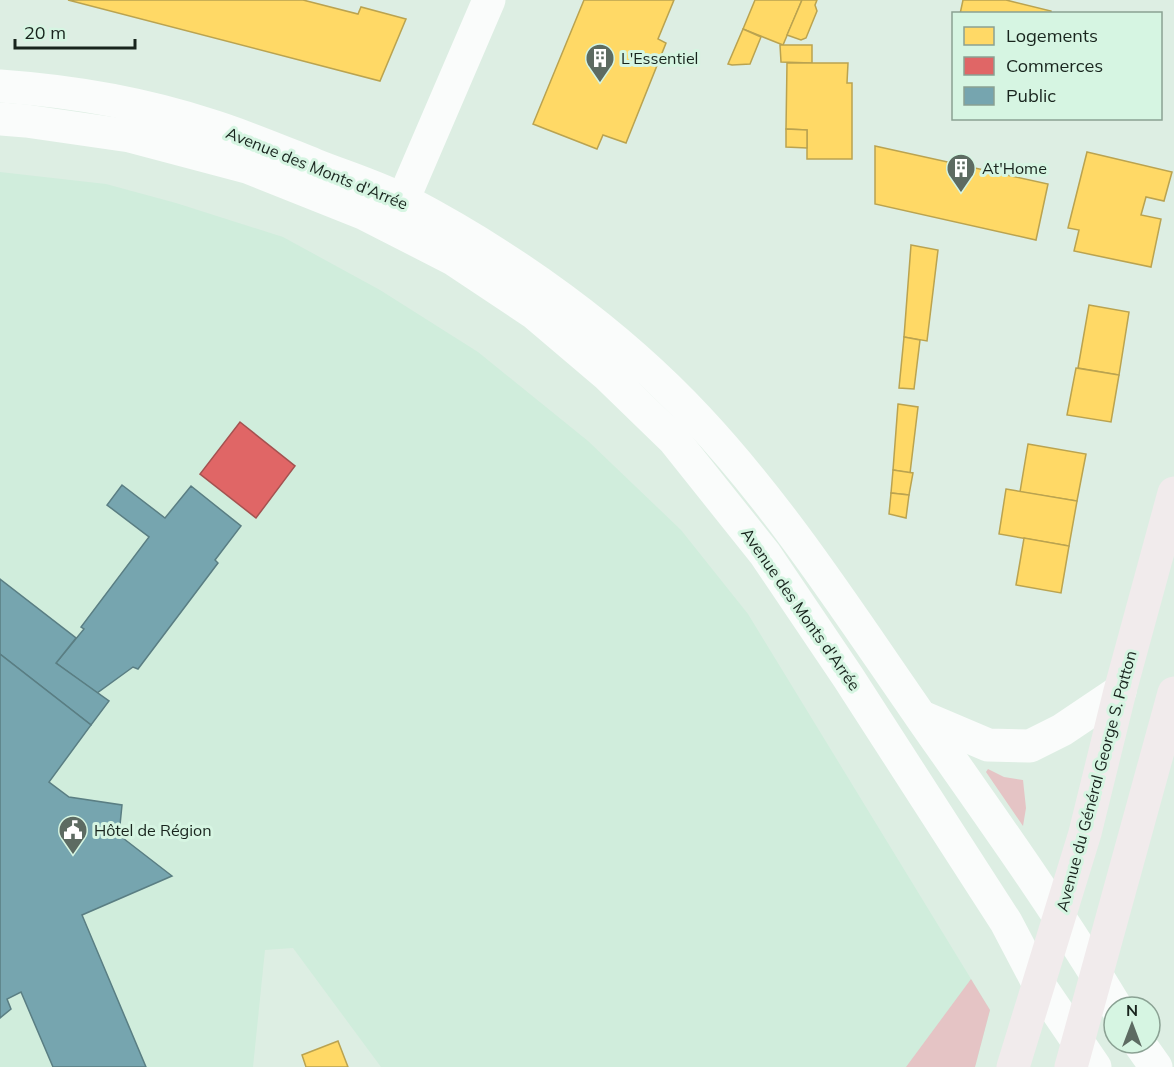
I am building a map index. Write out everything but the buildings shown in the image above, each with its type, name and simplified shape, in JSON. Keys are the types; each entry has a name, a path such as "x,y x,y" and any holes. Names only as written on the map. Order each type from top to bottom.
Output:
{"main road":[{"name":"Avenue du Général George S. Patton","path":"1013,1067 1085,833 1120,692 1174,493"},
{"path":"1081,1059 1096,975 1174,693"}],"street":[{"path":"403,201 489,0"},
{"name":"Avenue des Monts d'Arrée","path":"0,86 76,94 138,105 207,124 403,201 472,239 555,293 630,354 698,418 758,488 808,553 1060,917 1108,995"},
{"name":"Avenue des Monts d'Arrée","path":"0,119 130,136 247,166 365,214 453,259 534,313 607,375 674,440 765,554 848,677 1006,922 1081,1059"},
{"path":"921,717 988,745 1030,746 1062,730 1120,692"}],"shaded area":[{"path":"0,172 106,184 176,203 283,237 380,290 478,352 588,441 681,530 748,614 990,1010 975,1067 381,1067 293,948 265,950 253,1067 0,1067"},
{"path":"988,769 1004,777 1023,780 1026,808 1023,826 986,772"},
{"path":"971,979 990,1010 975,1067 906,1067"}],"place":[{"name":"L'Essentiel","path":"600,84"},
{"name":"At'Home","path":"961,194"},
{"name":"Hôtel de Région","path":"73,856"}]}
